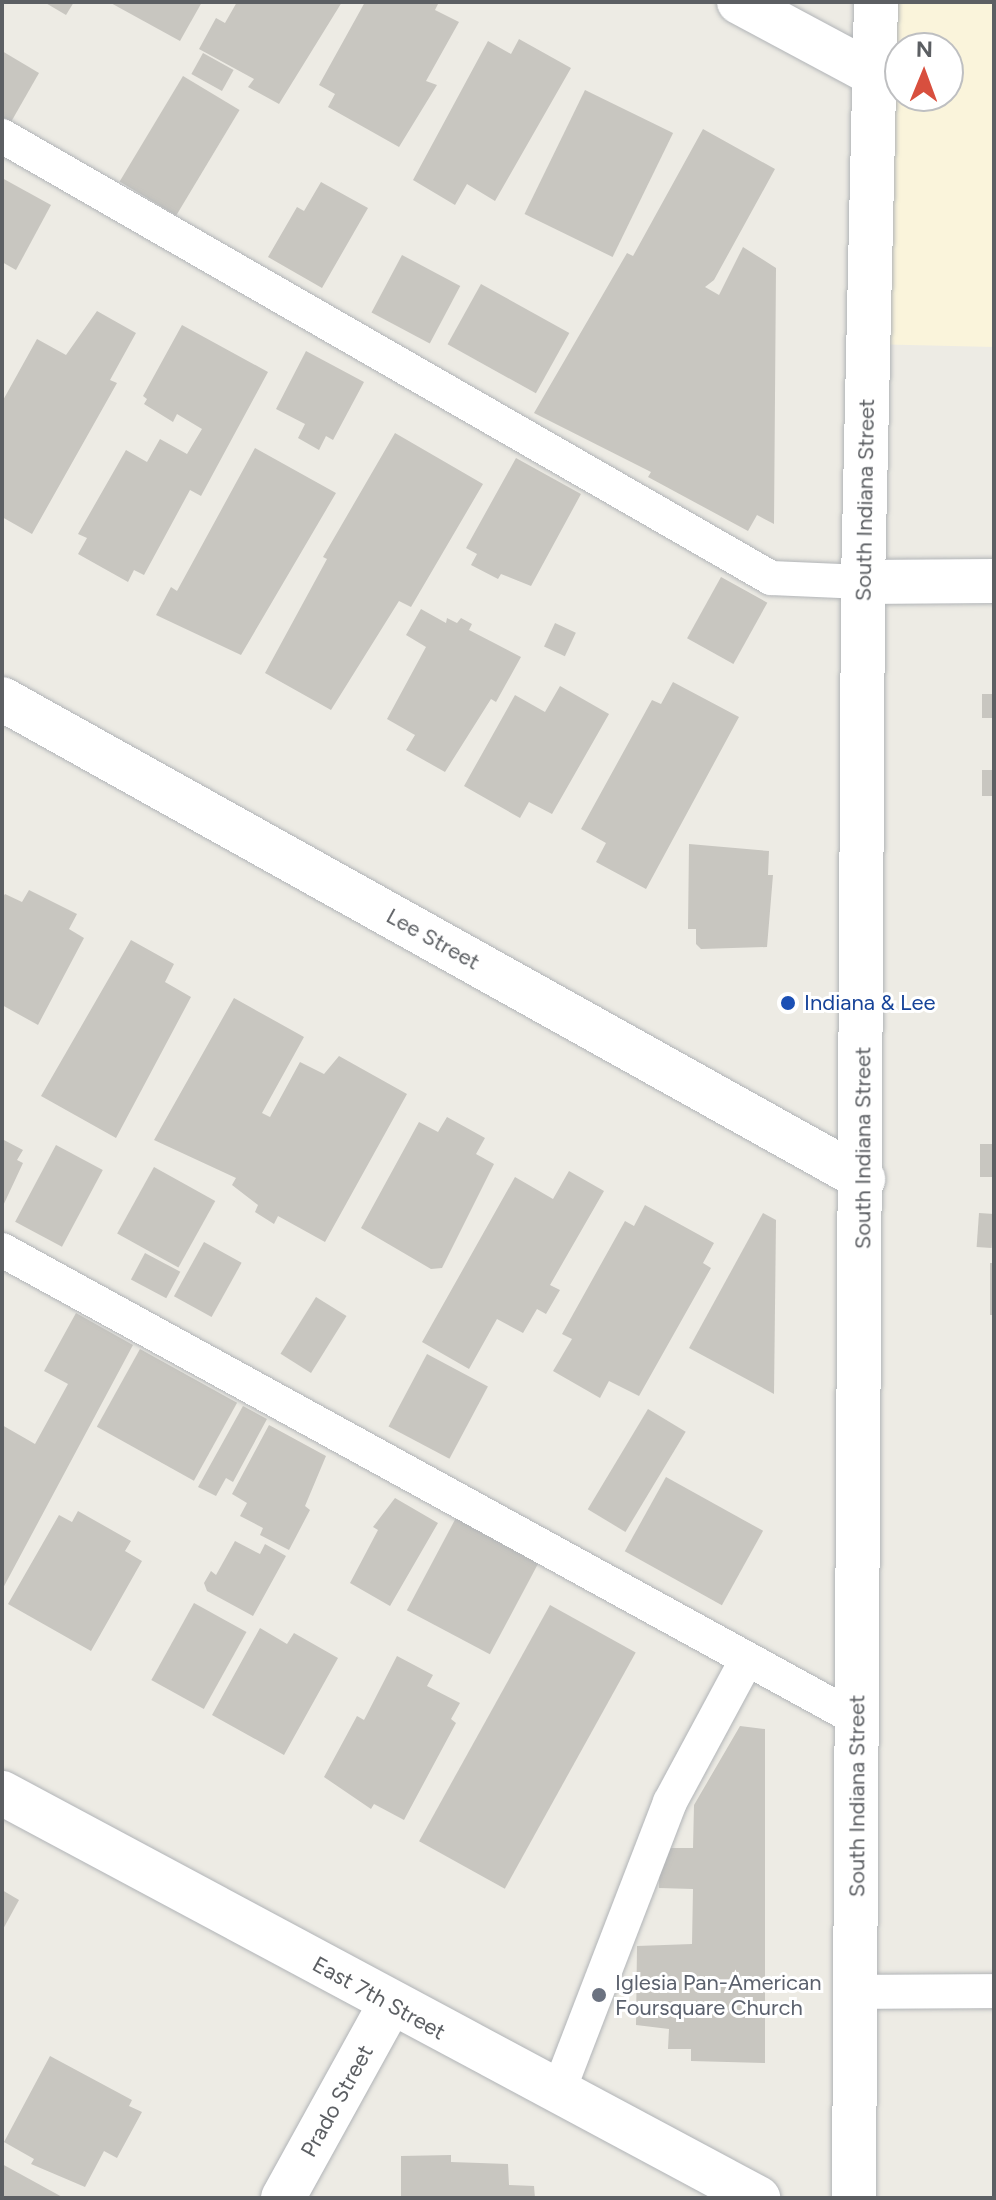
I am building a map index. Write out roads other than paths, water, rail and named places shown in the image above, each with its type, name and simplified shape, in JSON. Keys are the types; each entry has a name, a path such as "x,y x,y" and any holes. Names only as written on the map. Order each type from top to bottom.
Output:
{"street":[{"path":"739,2 873,74"},
{"name":"South Indiana Street","path":"854,2198 863,1179 863,582 876,2"},
{"path":"863,582 994,581"},
{"name":"Lee Street","path":"2,699 863,1179"},
{"name":"East 7th Street","path":"2,1793 557,2095 758,2198"},
{"name":"Prado Street","path":"283,2198 390,2004"}],"lane":[{"path":"2,136 771,578 863,582"},
{"path":"2,1250 746,1661 857,1719"},
{"path":"557,2095 670,1802 746,1661"},
{"path":"855,1992 994,1991"}],"place":[{"name":"Indiana & Lee","path":"788,1003"},
{"name":"Iglesia Pan-American Foursquare Church","path":"599,1995"}]}
